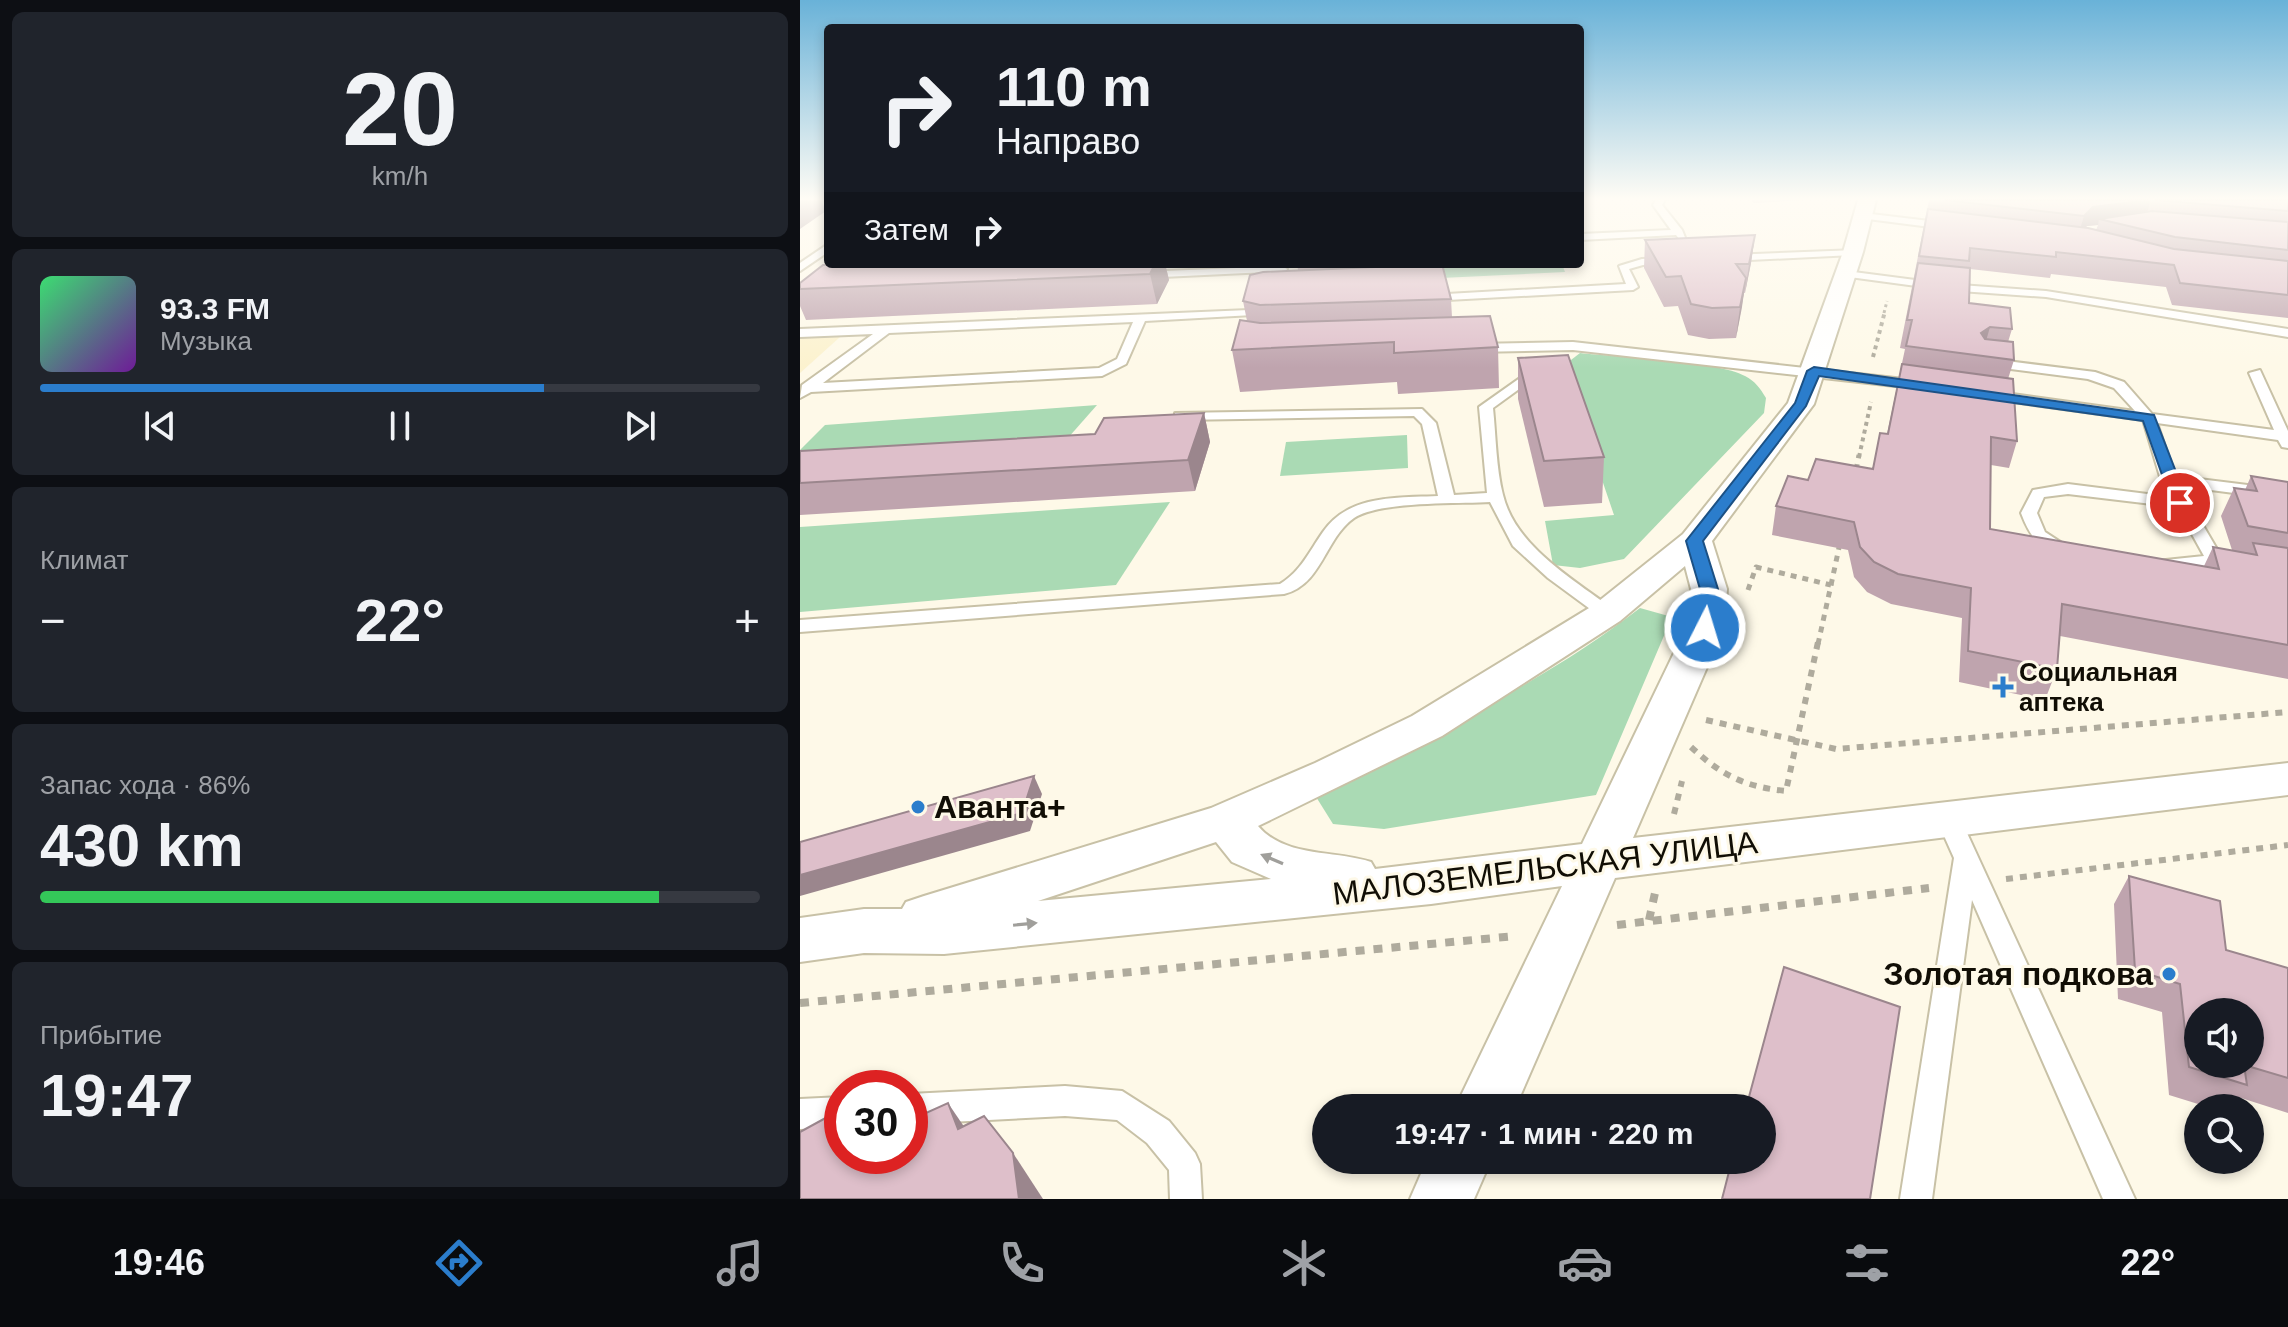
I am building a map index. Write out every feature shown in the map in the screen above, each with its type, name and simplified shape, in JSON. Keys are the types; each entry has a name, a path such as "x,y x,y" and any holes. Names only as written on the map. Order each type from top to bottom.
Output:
{"street":[{"path":"864,931 953,909 1226,821 1427,726 1607,613 1695,541 1801,404 1851,256"},
{"path":"1491,1094 1705,628 1709,589 1695,541"},
{"name":"МАЛОЗЕМЕЛЬСКАЯ УЛИЦА","path":"800,940 864,931 944,932 1431,884 1599,861 1958,838 2288,779"},
{"path":"1226,821 1249,849 1299,870 1431,884"},
{"path":"1442,1199 1454,1174"}],"lane":[{"path":"800,268 816,256"},
{"path":"1412,299 1453,303 1633,287 1623,268 1683,256"},
{"path":"1716,259 1849,263 1946,287 2046,294 2288,333"},
{"path":"1124,276 1281,271"},
{"path":"800,333 1141,317 1252,316"},
{"path":"804,391 1102,372 1122,361 1141,317"},
{"path":"804,391 886,330"},
{"path":"1573,346 1486,407 1495,497 1519,542 1554,574 1607,613"},
{"path":"1463,348 1573,346 1937,387"},
{"path":"1982,362 2106,379 2119,385 2149,418 2169,480 2215,560"},
{"path":"2255,373 2286,441"},
{"path":"1982,394 2286,441"},
{"path":"1160,416 1417,412 1429,423 1447,500"},
{"path":"2169,480 2288,495"},
{"path":"2081,555 2068,552 2038,535 2029,513 2038,493 2068,489 2180,503"},
{"path":"800,626 1284,589 1308,574 1348,515 1374,506 1495,497"},
{"path":"2143,565 2215,560 2244,565"},
{"path":"1916,1199 1958,838"},
{"path":"1958,838 2119,1199"},
{"path":"928,1108 1065,1101 1122,1106 1158,1132 1184,1164 1186,1199"},
{"path":"800,1114 824,1113"}],"path":[{"path":"1696,733 1691,746 1718,773 1746,788 1786,791 1831,585 1756,567 1746,594"},
{"path":"1706,705 1701,719 1836,749 2288,712"},
{"path":"800,1003 1292,954 1566,932"}],"shaded area":[{"path":"840,337 800,373 800,338"}],"green space":[{"path":"1440,268 1564,268 1565,272 1441,278"},
{"path":"1580,353 1690,363 1732,371 1752,380 1766,398 1764,413 1624,559 1580,568 1553,565 1545,521 1614,515 1569,383 1540,384"},
{"path":"1097,405 1060,447 800,465 800,450 825,425"},
{"path":"1407,435 1408,468 1280,476 1286,442"},
{"path":"1170,502 1116,585 800,612 800,527"},
{"path":"1640,608 1672,617 1596,795 1384,829 1333,824 1313,792 1522,686 1563,662"}],"building":[{"path":"1654,256 1751,256 1749,264 1736,264 1746,278 1740,307 1712,308 1691,304 1681,276 1666,277"},
{"path":"1919,256 1969,256 1969,261"},
{"path":"2092,256 2240,256 2288,261 2288,295 2180,283 2174,265"},
{"path":"1918,263 1970,268 1969,303 2010,308 2012,329 1990,327 1981,333 1985,339 2013,342 2014,360 1906,346 1912,320 1907,320"},
{"path":"823,265 824,268 1153,268 1150,274 800,289 800,283"},
{"path":"1443,268 1451,299 1260,305 1243,301 1250,275 1263,272"},
{"path":"1490,316 1498,347 1394,353 1394,342 1232,350 1240,320 1260,323"},
{"path":"1568,355 1604,457 1544,461 1518,358"},
{"path":"1902,364 2013,379 2017,441 1991,437 1990,529 2219,569 2213,547 2257,555 2253,543 2288,548 2288,645 2062,604 2057,669 1968,651 1971,588 1898,574 1874,562 1860,547 1854,522 1776,506 1788,476 1808,480 1816,459 1873,469 1880,433 1888,434"},
{"path":"1204,413 1188,460 800,483 800,451 1095,434 1104,418"},
{"path":"2251,476 2288,482 2288,533 2248,526 2234,488 2257,491"},
{"path":"1034,776 1022,813 800,875 800,842"},
{"path":"2129,876 2220,901 2226,950 2288,968 2288,1078 2264,1071 2264,998 2184,998 2184,1021 2180,984 2135,970"},
{"path":"1784,967 1900,1007 1870,1199 1722,1199 1728,1174 1776,1174 1776,1094 1750,1094"},
{"path":"2224,1078 2246,1078 2247,1085"},
{"path":"948,1103 958,1129 984,1116 1013,1153 1019,1199 800,1199 800,1132 824,1119 824,1174 928,1174 928,1112"}],"place":[{"name":"Социальная аптека","path":"2003,687"},
{"name":"Аванта+","path":"918,807"},
{"name":"Золотая подкова","path":"2169,974"}],"route":[{"path":"1705,628 1709,589 1695,541 1801,404 1814,371 2149,418 2169,480 2180,503"}]}
